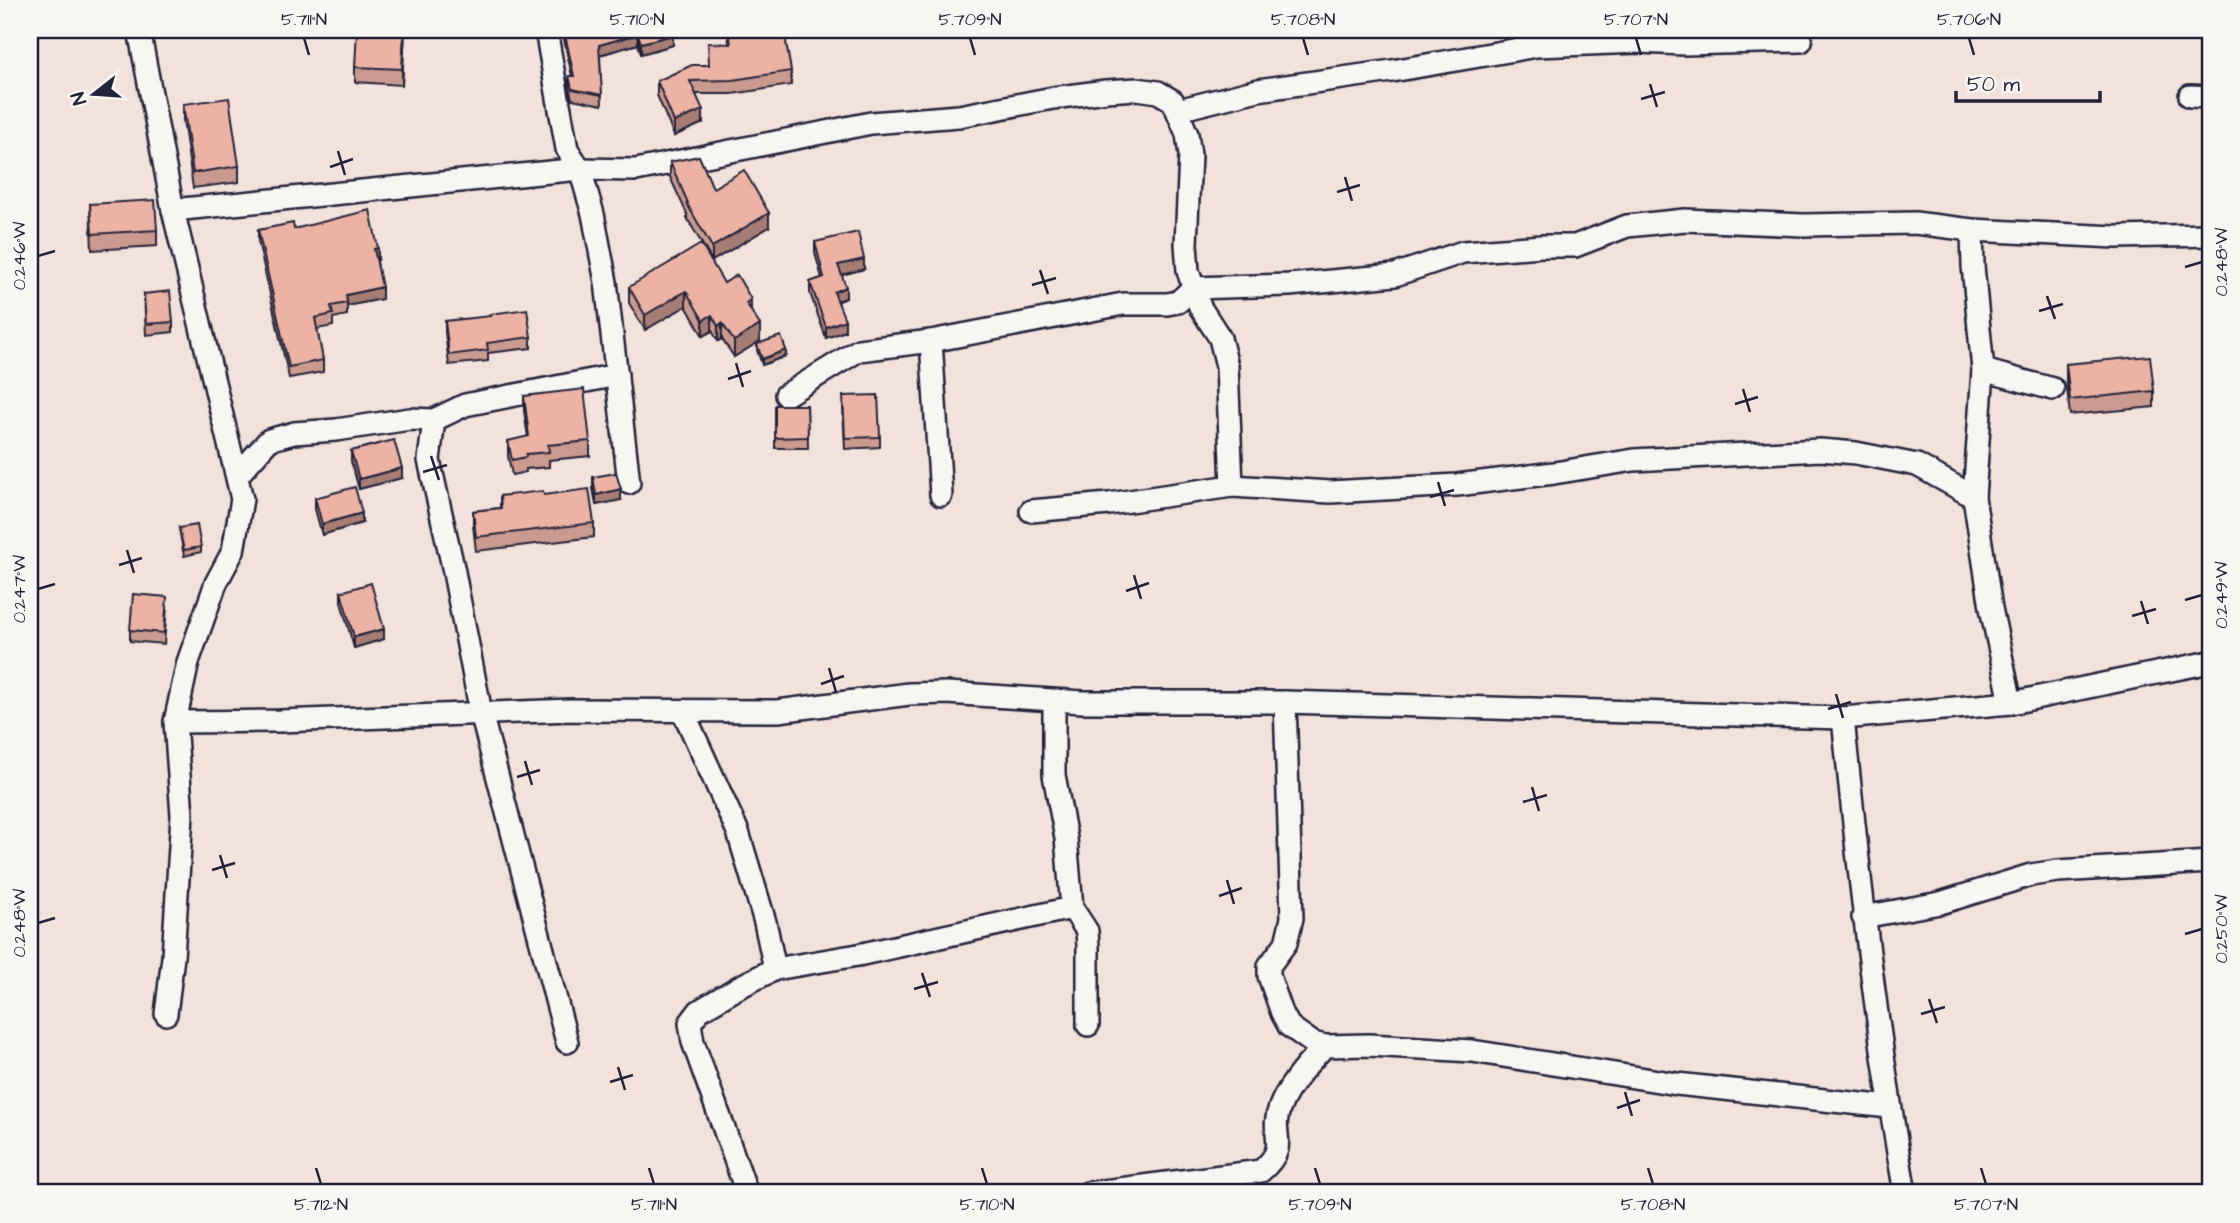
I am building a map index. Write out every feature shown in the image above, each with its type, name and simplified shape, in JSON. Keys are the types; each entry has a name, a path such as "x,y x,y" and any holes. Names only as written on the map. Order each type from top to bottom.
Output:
{"street":[{"path":"139,30 173,210 242,499 233,551 216,583 188,662 175,722 182,815 173,957 166,1014"},
{"path":"546,30 566,149 580,169 601,255 629,483"},
{"path":"1178,110 1258,90 1392,71 1537,46 1801,41"},
{"path":"173,210 580,169 636,170 870,123 960,116 1106,91 1137,89 1158,92 1173,101 1187,134 1190,155 1186,244 1188,271 1206,318 1220,338 1227,366 1232,486"},
{"path":"786,395 859,350 931,341 1123,304 1178,302 1193,288 1289,285 1395,275 1462,252 1575,246 1627,226 1685,220 1802,225 1915,223 1972,230 2116,237 2210,235"},
{"path":"1972,230 1983,370 1974,497 2011,703"},
{"path":"931,341 942,495"},
{"path":"1983,370 2053,389"},
{"path":"237,476 269,440 294,433 411,419 434,420 466,405 617,374"},
{"path":"434,420 429,460 481,713 567,1042"},
{"path":"1031,511 1109,504 1232,486 1330,492 1457,485 1633,460 1820,450 1867,454 1917,465 1974,497"},
{"path":"175,722 279,721 570,710 778,711 909,694 947,693 1054,701 1285,702 1843,718 2011,703 2210,662"},
{"path":"1054,701 1054,775 1066,838 1072,908 1087,931 1088,1025"},
{"path":"1285,702 1292,918 1286,943 1269,966 1269,976 1282,1013 1289,1026 1300,1036 1325,1046 1369,1045 1472,1051 1677,1084 1889,1107"},
{"path":"684,711 738,832 765,922 775,969"},
{"path":"1843,718 1863,917 1889,1107 1905,1193"},
{"path":"1863,917 1940,903 2021,878 2058,871 2210,863"},
{"path":"747,1193 693,1042 690,1023 699,1012 775,969 858,955 1072,908"},
{"path":"1088,1193 1261,1171 1277,1153 1280,1107 1308,1062 1325,1046"}],"building":[{"path":"357,30 404,30 402,69 355,67"},
{"path":"564,30 672,30 673,35 641,43 638,34 599,45 602,95 572,89 569,76 574,76"},
{"path":"729,30 784,30 791,71 732,80 690,81 703,110 674,122 657,81 692,65 709,65 708,43 731,44"},
{"path":"229,98 239,166 193,173 183,104"},
{"path":"699,156 713,188 744,170 769,213 712,247 687,204 670,162"},
{"path":"155,200 157,230 92,234 90,204"},
{"path":"370,210 382,287 346,295 347,303 331,306 333,314 315,318 323,360 289,367 258,230 293,223 294,229"},
{"path":"858,232 864,259 838,265 846,287 834,292 845,320 826,327 810,282 824,277 815,242"},
{"path":"701,244 724,283 737,275 751,299 746,303 760,325 734,341 722,323 718,326 712,315 703,320 686,291 645,315 629,287"},
{"path":"170,291 173,322 146,324 144,294"},
{"path":"527,309 531,337 487,343 488,350 449,355 445,321"},
{"path":"781,336 786,350 762,359 757,344"},
{"path":"2150,356 2154,391 2070,400 2066,364"},
{"path":"584,389 590,441 548,445 549,452 526,454 526,457 512,460 508,441 529,436 524,396"},
{"path":"878,395 880,437 845,438 843,396"},
{"path":"775,405 807,405 808,437 775,438"},
{"path":"394,440 402,468 359,479 351,451"},
{"path":"616,473 621,489 596,495 593,477"},
{"path":"355,487 362,513 322,524 315,498"},
{"path":"589,489 594,523 476,537 473,511 501,508 500,496 543,491 544,495"},
{"path":"197,525 201,547 184,550 179,528"},
{"path":"371,583 384,629 354,637 341,592"},
{"path":"133,594 167,597 164,633 130,630"}]}
